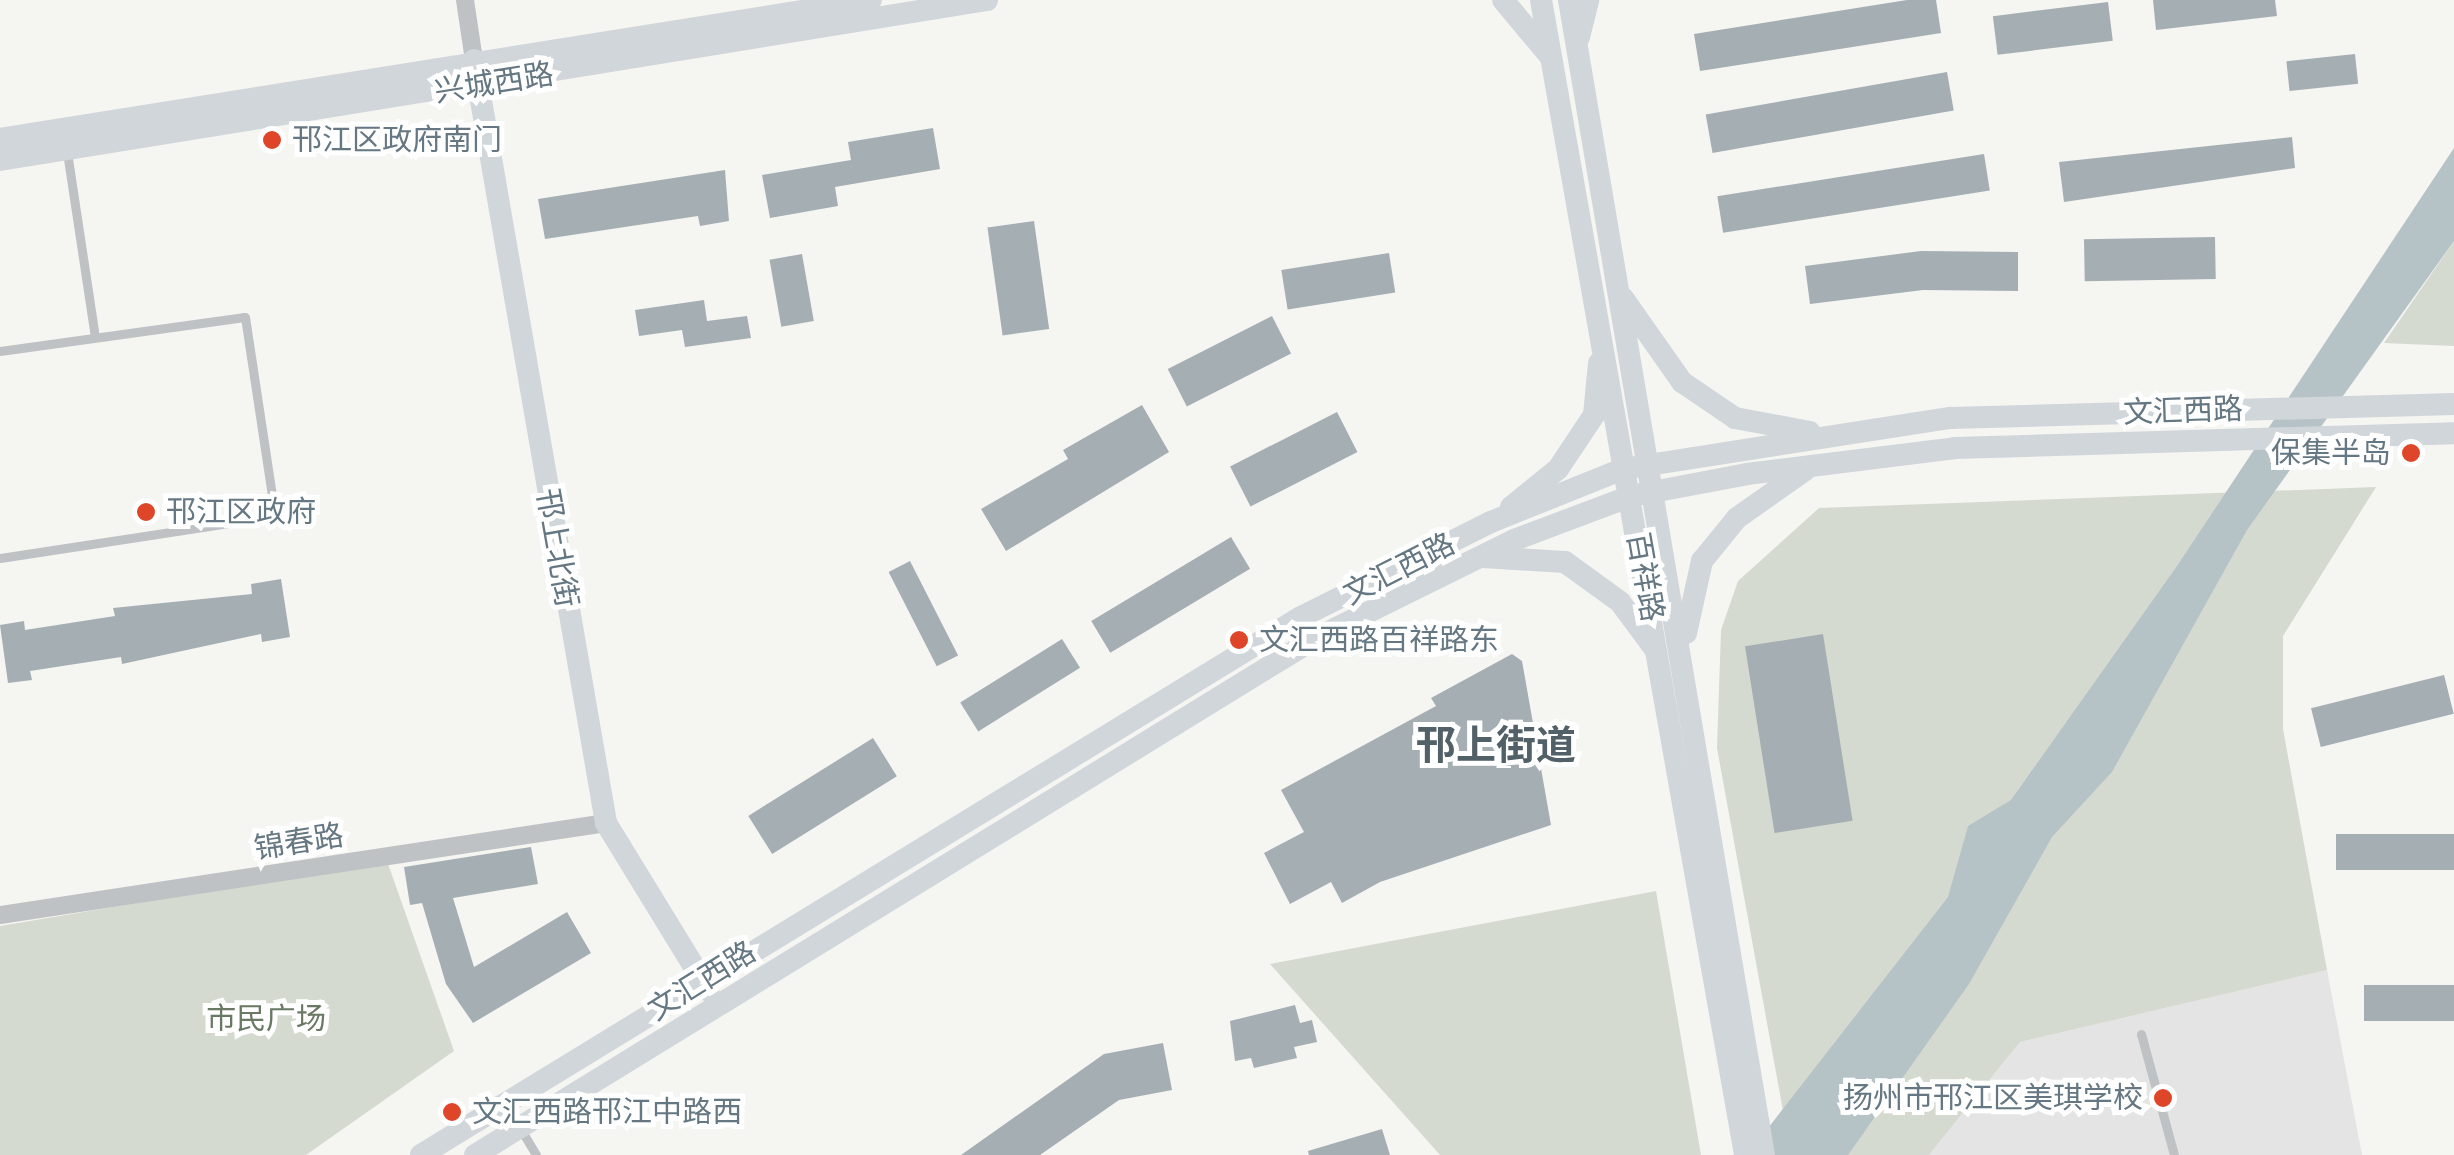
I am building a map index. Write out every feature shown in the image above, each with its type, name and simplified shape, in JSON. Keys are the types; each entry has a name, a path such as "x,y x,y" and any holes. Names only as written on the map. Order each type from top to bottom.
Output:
{"street":[{"path":"465,0 474,60"},
{"name":"兴城西路","path":"0,160 65,139 474,60 643,40 871,0"},
{"name":"兴城西路","path":"0,139 65,139 478,86 987,0"},
{"path":"1503,0 1552,59"},
{"name":"百祥路","path":"1541,0 1602,319 1623,470 1749,1141 1764,1155"},
{"name":"百祥路","path":"1569,0 1683,646 1749,1141"},
{"path":"1577,45 1588,0"},
{"name":"邗上北街","path":"474,60 606,823 719,1007"},
{"path":"1619,292 1682,382 1735,418 1828,436"},
{"path":"1491,522 1558,469 1594,415 1602,319"},
{"name":"文汇西路","path":"420,1155 1301,618 1491,522 1623,470 1950,418 2454,404"},
{"name":"文汇西路","path":"475,1155 1314,639 1480,557 1630,496 1810,466 1955,448 2196,437 2454,433"},
{"path":"1683,646 1702,560 1737,518 1810,466"},
{"path":"1480,557 1565,562 1620,602 1659,654"},
{"name":"锦春路","path":"0,915 606,823"}],"lane":[{"path":"65,139 95,337"},
{"path":"0,351 244,316 275,516 0,558"},
{"path":"2142,1034 2174,1155"},
{"path":"520,1128 536,1155"}],"shaded area":[{"path":"2454,148 2454,241 2247,530 2112,772 2052,837 1969,984 1848,1155 1747,1155 1948,897 1968,826 2011,800 2177,566"},
{"name":"扬州市邗江区美琪学校","path":"2327,970 2362,1155 1929,1155 2020,1042"}],"green space":[{"path":"2454,241 2454,346 2384,343"},
{"path":"2376,487 2283,636 2283,729 2327,970 2020,1042 1929,1155 1791,1155 1717,748 1721,630 1738,581 1819,508"},
{"name":"市民广场","path":"387,861 454,1051 306,1155 0,1155 0,926"},
{"path":"1656,891 1701,1155 1440,1155 1270,964"}],"building":[{"path":"1907,0 1936,0 1941,33 1700,71 1694,34"},
{"path":"2153,0 2275,0 2277,16 2156,30"},
{"path":"2108,2 2113,41 1998,55 1993,16"},
{"path":"2355,54 2358,84 2290,91 2286,61"},
{"path":"1947,72 1954,110 1712,153 1706,115"},
{"path":"933,128 940,169 835,187 838,206 770,218 762,175 851,160 848,142"},
{"path":"2292,137 2295,168 2064,202 2059,162"},
{"path":"1984,154 1990,191 1723,233 1717,196"},
{"path":"725,170 729,221 700,226 698,216 545,239 538,199"},
{"path":"1034,221 1049,329 1003,335 987,228"},
{"path":"2215,237 2216,279 2085,281 2084,239"},
{"path":"1921,251 2018,252 2018,291 1923,290 1810,304 1805,266"},
{"path":"1389,253 1395,293 1288,310 1281,270"},
{"path":"802,254 814,321 781,327 770,260"},
{"path":"704,300 707,321 747,316 751,338 685,347 682,330 639,336 635,310"},
{"path":"1272,316 1291,353 1187,407 1168,369"},
{"path":"1142,405 1169,452 1006,551 981,509 1068,459 1063,450"},
{"path":"1337,412 1357,452 1251,507 1230,466"},
{"path":"1231,537 1250,569 1110,653 1091,621"},
{"path":"910,561 958,655 937,666 889,572"},
{"path":"281,579 290,637 262,642 261,634 122,664 121,657 30,671 32,680 8,683 0,625 24,621 25,630 115,616 113,608 252,594 251,584"},
{"path":"1823,634 1853,821 1775,833 1745,646"},
{"path":"1062,639 1080,668 978,731 960,703"},
{"path":"1512,654 1522,661 1551,825 1380,882 1342,903 1331,882 1290,904 1264,853 1304,832 1281,790 1436,706 1431,698"},
{"path":"2444,675 2454,714 2321,747 2311,708"},
{"path":"873,738 897,776 772,854 748,816"},
{"path":"2336,834 2454,834 2454,870 2336,870"},
{"path":"531,847 538,884 453,898 474,967 567,912 591,953 473,1023 446,984 422,903 410,905 404,867"},
{"path":"2364,985 2454,985 2454,1021 2364,1021"},
{"path":"1295,1005 1300,1023 1312,1020 1317,1042 1294,1047 1297,1058 1254,1068 1251,1058 1235,1061 1230,1021"},
{"path":"1163,1043 1172,1090 1119,1100 1040,1155 961,1155 1104,1054"},
{"path":"1382,1129 1390,1155 1309,1155 1308,1151"}],"place":[{"name":"邗江区政府南门","path":"272,140"},
{"name":"保集半岛","path":"2411,453"},
{"name":"邗江区政府","path":"146,512"},
{"name":"文汇西路百祥路东","path":"1239,640"},
{"name":"扬州市邗江区美琪学校","path":"2163,1098"},
{"name":"文汇西路邗江中路西","path":"452,1112"}],"district":[{"name":"邗上街道","path":"1496,745"}]}
